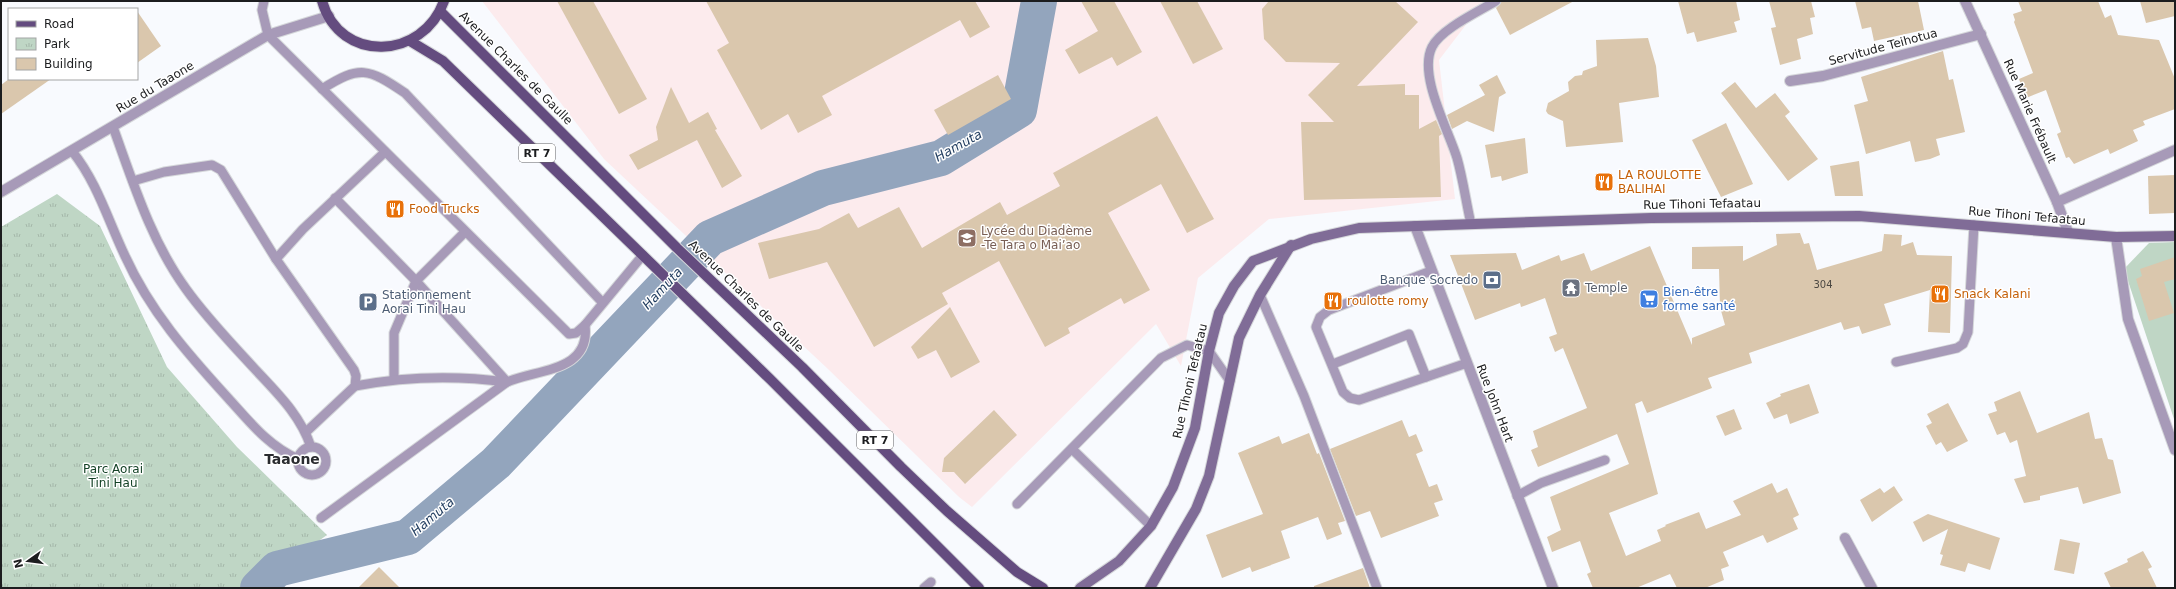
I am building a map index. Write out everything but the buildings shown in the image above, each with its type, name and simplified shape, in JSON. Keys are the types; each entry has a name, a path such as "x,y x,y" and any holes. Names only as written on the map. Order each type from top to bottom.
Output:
{"main road":[{"name":"Avenue Charles de Gaulle","path":"322,1 329,16 346,35 369,46 394,46 410,41 427,29 440,11 444,1"},
{"name":"Avenue Charles de Gaulle","path":"440,11 677,248 802,367 947,511 1017,572 1043,588"},
{"name":"RT 7","path":"410,41 443,61 692,303 979,588"},
{"name":"Rue Tihoni Tefaatau","path":"1080,588 1119,561 1151,526 1173,487 1195,428 1209,351 1220,314 1234,286 1252,261 1311,238 1359,228 1650,218 1859,216 2116,237 2175,236"},
{"path":"1150,588 1196,509 1209,476 1239,338 1260,295 1291,246"}],"street":[{"name":"Rue Marie Frébault","path":"1965,1 2056,202 2068,232"},
{"name":"Rue du Taaone","path":"1,192 268,36 329,16"},
{"name":"Servitude Teihotua","path":"1790,81 1823,76 1981,34"},
{"path":"2056,202 2175,150"},
{"name":"Rue John Hart","path":"1415,226 1553,588"},
{"path":"2116,237 2128,319 2175,450"},
{"path":"1845,538 1872,588"}],"lane":[{"path":"264,1 262,10 268,36 569,334 576,333 585,325 602,302 643,255"},
{"path":"1471,224 1457,158 1430,83 1428,69 1431,47 1442,34 1496,1"},
{"path":"322,89 344,75 361,72 382,77 404,93 602,302"},
{"path":"113,127 133,181 162,251 185,287 208,317 292,409 306,432 310,447"},
{"path":"72,151 85,167 95,186 125,256 161,320 195,362 272,445 298,459 302,471 307,474 313,475 324,469 325,457 322,451 310,447 304,449 298,459"},
{"path":"276,259 303,229 385,152"},
{"path":"133,181 164,172 212,165 221,170 276,259 354,370 356,376 355,386"},
{"path":"335,198 416,281 507,382"},
{"path":"1896,362 1958,348 1963,344 1968,332 1974,225"},
{"path":"394,378 394,333 416,281 465,232"},
{"path":"1431,271 1329,310 1320,318 1316,327 1333,364 1343,392 1350,398 1359,400 1467,363"},
{"path":"1260,295 1304,396 1377,588"},
{"path":"321,518 507,382 552,370 572,360 583,348 586,337 585,325"},
{"path":"1333,364 1409,334 1426,377"},
{"path":"1017,504 1162,358 1187,344 1209,351 1230,381"},
{"path":"306,432 355,386 394,378 467,377 507,382"},
{"path":"1072,449 1151,526"},
{"path":"1517,496 1541,483 1606,460"}],"shaded area":[{"name":"Lycée du Diadème -Te Tara o Mai’ao","path":"482,1 1488,1 1475,13 1439,60 1455,199 1269,219 1198,278 1181,366 1156,324 972,507 959,497 828,369 604,159"}],"green space":[{"name":"Parc Aorai Tini Hau","path":"57,194 100,226 167,367 237,447 327,535 252,588 1,588 1,227"},
{"path":"2175,242 2175,422 2124,269 2149,243"}],"waterway":[{"name":"Hamuta","path":"258,588 277,569 408,537 496,463 710,238 823,188 941,158 1019,110 1039,1"}],"place":[{"name":"LA ROULOTTE BALIHAI","path":"1604,182"},
{"name":"Food Trucks","path":"395,209"},
{"name":"Lycée du Diadème -Te Tara o Mai’ao","path":"967,238"},
{"name":"Banque Socredo","path":"1492,280"},
{"name":"Temple","path":"1571,288"},
{"name":"Snack Kalani","path":"1940,294"},
{"name":"Bien-être forme santé","path":"1649,299"},
{"name":"roulotte romy","path":"1333,301"},
{"name":"Stationnement Aorai Tini Hau","path":"368,302"}],"district":[{"name":"Taaone","path":"292,459"}]}
